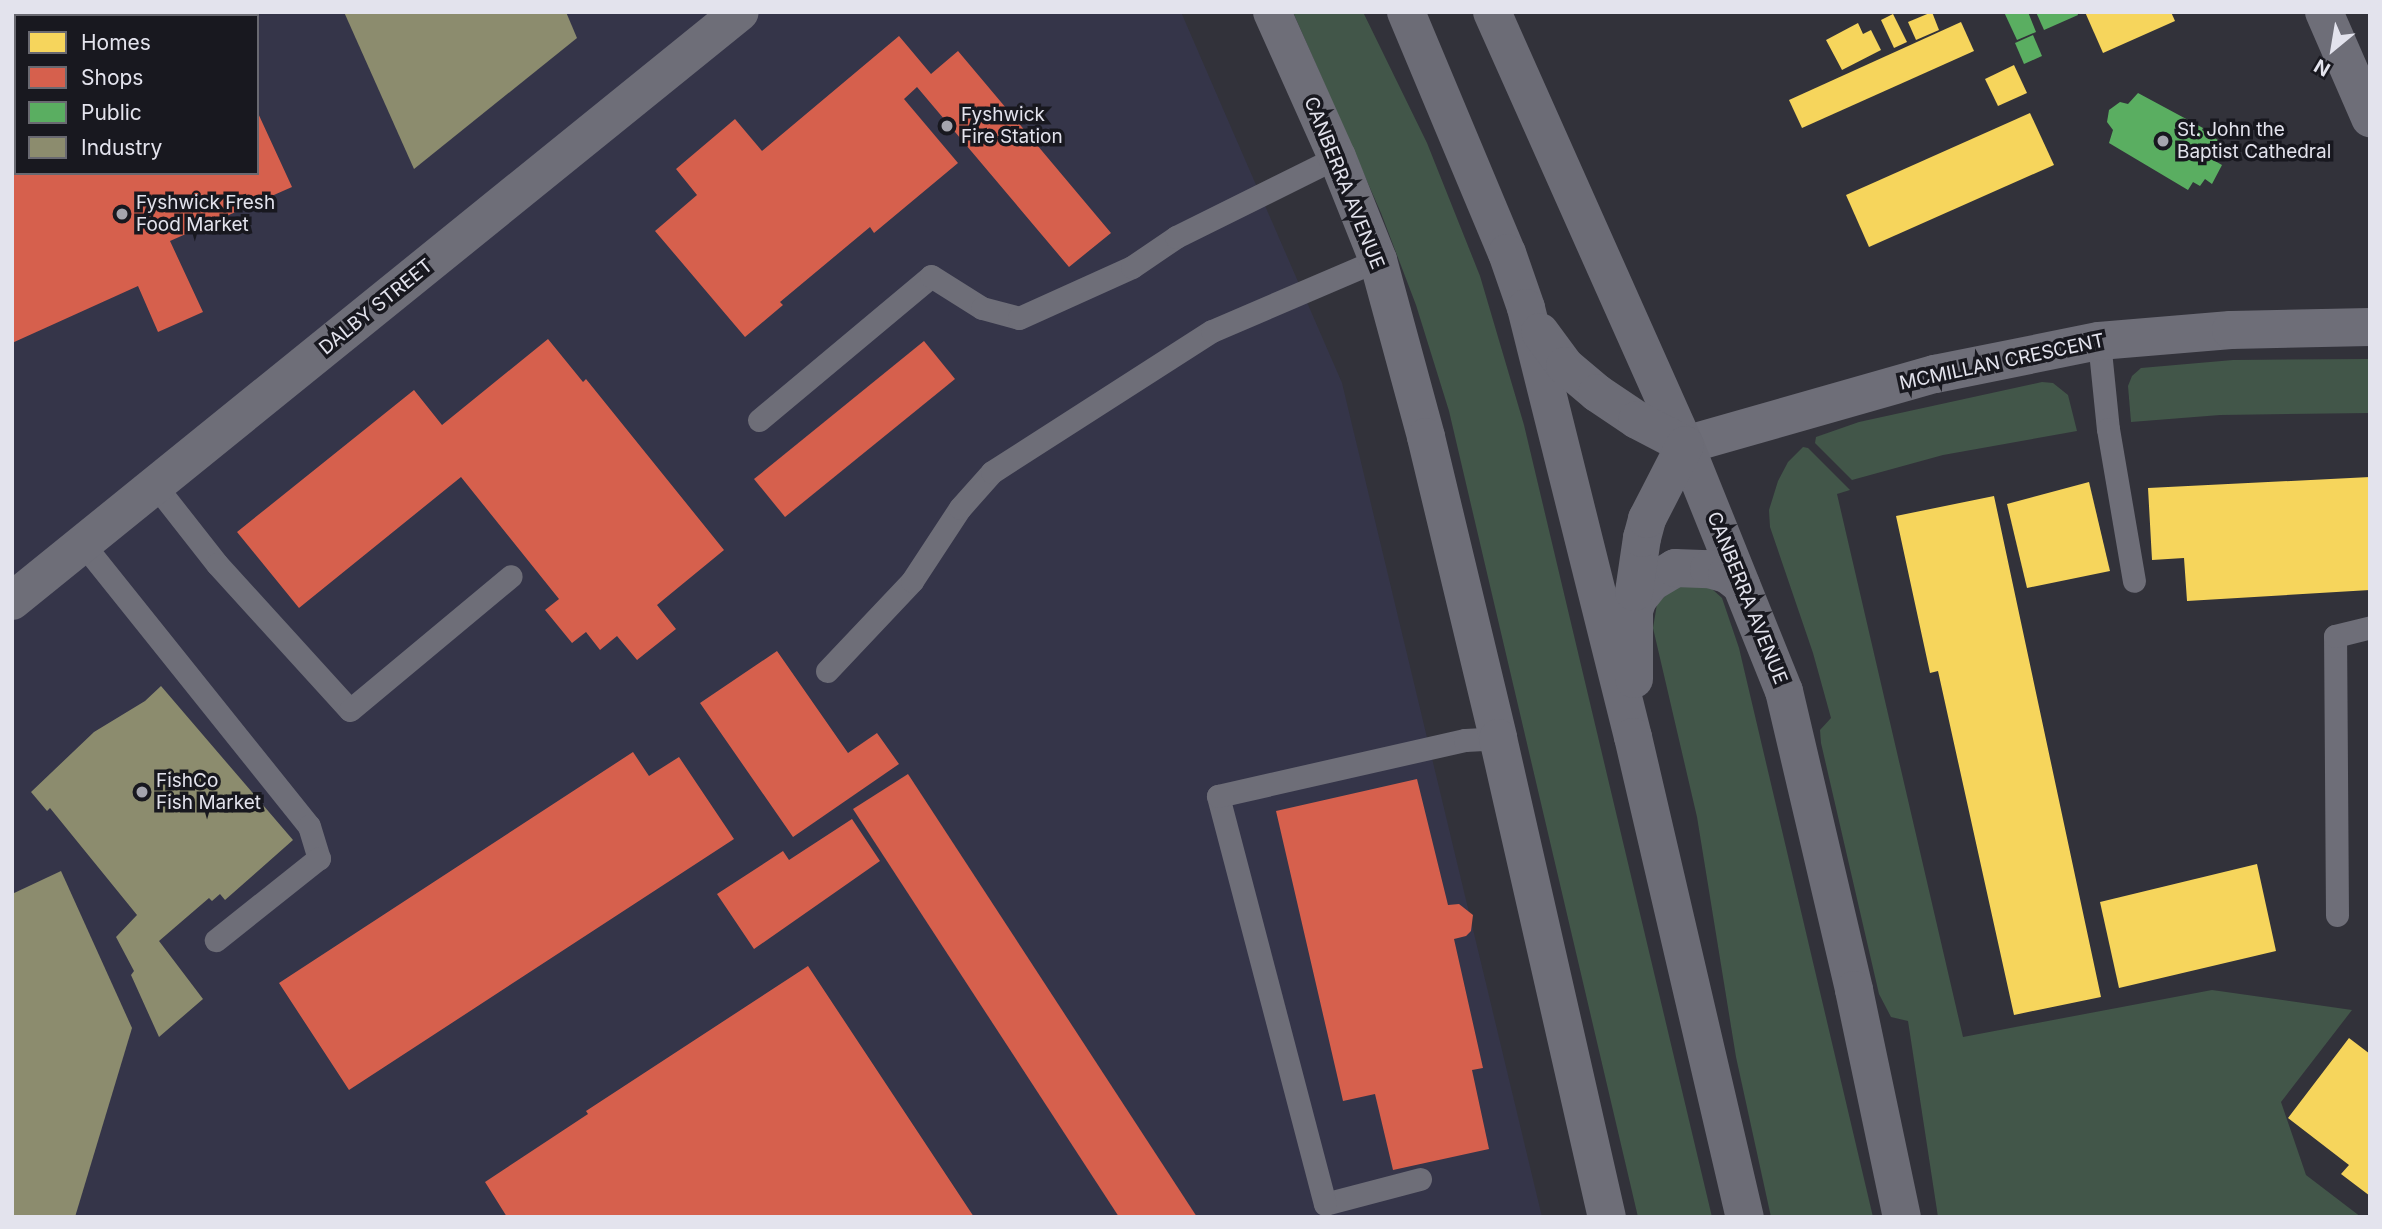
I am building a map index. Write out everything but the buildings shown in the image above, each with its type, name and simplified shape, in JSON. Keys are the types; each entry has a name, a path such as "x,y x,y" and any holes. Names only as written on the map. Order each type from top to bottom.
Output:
{"highway":[{"path":"1406,12 1507,253 1527,308 1633,737 1745,1217"},
{"name":"CANBERRA AVENUE","path":"1492,12 1685,445 1784,691 1854,990 1902,1217"},
{"path":"1527,308 1551,349 1580,380 1637,420 1685,445 1647,519 1637,563 1633,737"},
{"path":"1634,611 1638,599 1652,582 1675,568 1709,569 1727,575 1741,585"}],"street":[{"name":"DALBY STREET","path":"12,601 740,12"},
{"name":"CANBERRA AVENUE","path":"1272,12 1337,158 1378,260 1426,437 1499,738 1599,1215"},
{"path":"2324,12 2368,108"},
{"name":"MCMILLAN CRESCENT","path":"1685,445 1936,374 2099,341 2231,330 2370,327"}],"lane":[{"path":"759,420 931,275 982,308 1019,318 1132,267 1176,237 1337,158"},
{"path":"827,671 912,581 960,509 992,471 1212,331 1378,260"},
{"path":"2099,341 2108,429 2134,581"},
{"path":"155,485 217,564 350,710 511,576"},
{"path":"83,544 310,826 318,858 216,940"},
{"path":"2337,915 2335,636 2370,627"},
{"path":"1420,1179 1325,1204 1218,796 1465,740 1499,738"}],"shaded area":[{"path":"12,12 1181,12 1342,383 1542,1217 12,1217"}],"green space":[{"path":"1293,12 1363,12 1427,143 1480,276 1524,425 1712,1217 1638,1217 1449,411 1416,305 1381,213"},
{"path":"2370,359 2370,413 2220,415 2131,422 2128,386 2132,376 2141,368 2233,360"},
{"path":"2042,382 2053,383 2068,395 2077,431 1943,455 1852,480 1815,443 1816,437 1859,422"},
{"path":"1803,447 1808,448 1850,490 1837,494 1963,1037 2212,990 2352,1010 2281,1102 2306,1175 2361,1217 1938,1217 1908,1021 1891,1017 1879,994 1821,743 1820,730 1831,718 1813,653 1770,527 1769,510 1778,481 1788,462"},
{"path":"1688,584 1712,589 1722,598 1739,648 1873,1217 1771,1217 1736,1057 1697,817 1653,628 1657,604 1671,590"}],"place":[{"name":"Fyshwick Fire Station","path":"947,126"},
{"name":"St. John the Baptist Cathedral","path":"2163,141"},
{"name":"Fyshwick Fresh Food Market","path":"122,214"},
{"name":"FishCo Fish Market","path":"142,792"}]}
